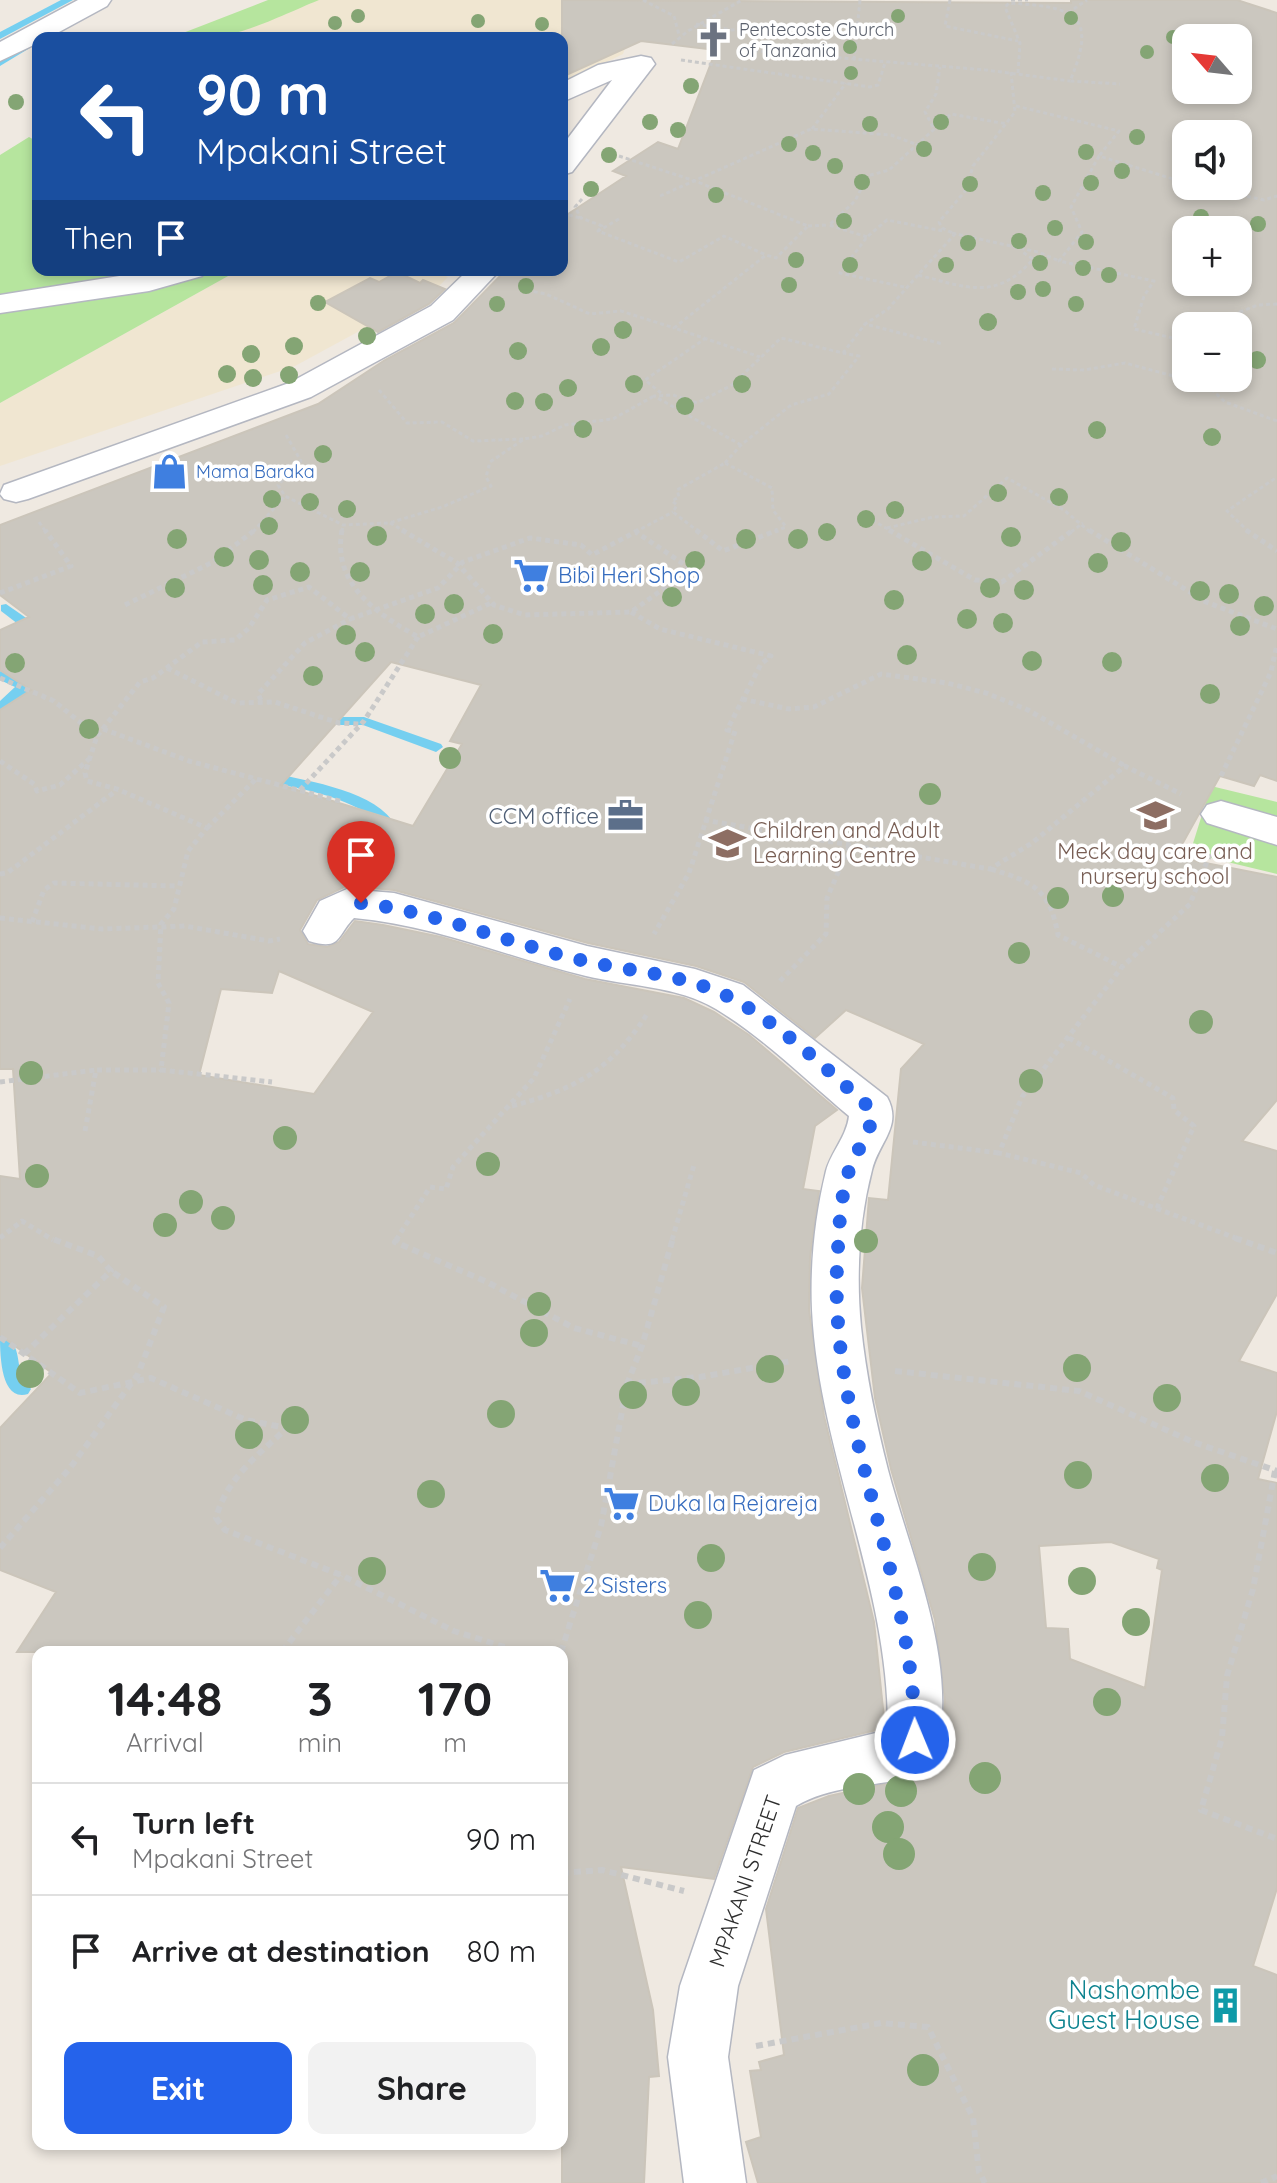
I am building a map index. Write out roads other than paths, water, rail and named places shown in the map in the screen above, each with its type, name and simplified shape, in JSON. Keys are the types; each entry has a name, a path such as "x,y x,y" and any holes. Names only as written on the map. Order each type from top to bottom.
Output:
{"street":[{"path":"39,32 98,0"},
{"path":"0,53 32,36"},
{"path":"568,91 608,71 650,60 568,159"},
{"path":"0,304 149,282 170,276"},
{"path":"16,492 300,390 442,313 480,276"},
{"path":"1221,814 1277,831"},
{"name":"MPAKANI STREET","path":"324,931 335,911 347,903 394,907 728,996 756,1015 871,1109 873,1119 850,1166 839,1230 836,1301 841,1358 862,1466 905,1628 915,1740 910,1753 867,1758 785,1781 774,1789 709,1986 698,2057 715,2183"}],"waterway":[{"path":"0,36 68,0"},
{"path":"0,63 32,43"},
{"path":"6,608 40,634"},
{"path":"0,675 49,698"},
{"path":"0,709 24,687"},
{"path":"320,716 341,721 364,721 436,747"},
{"path":"263,776 345,797 375,811 385,820"},
{"path":"0,1342 10,1353 15,1383 22,1389"}],"place":[{"name":"Pentecoste Church of Tanzania","path":"713,40"},
{"name":"Mama Baraka","path":"170,472"},
{"name":"Bibi Heri Shop","path":"532,575"},
{"name":"Meck day care and nursery school","path":"1155,815"},
{"name":"CCM office","path":"625,816"},
{"name":"Children and Adult Learning Centre","path":"727,843"},
{"name":"Duka la Rejareja","path":"622,1503"},
{"name":"2 Sisters","path":"557,1585"},
{"name":"Nashombe Guest House","path":"1226,2005"}]}
